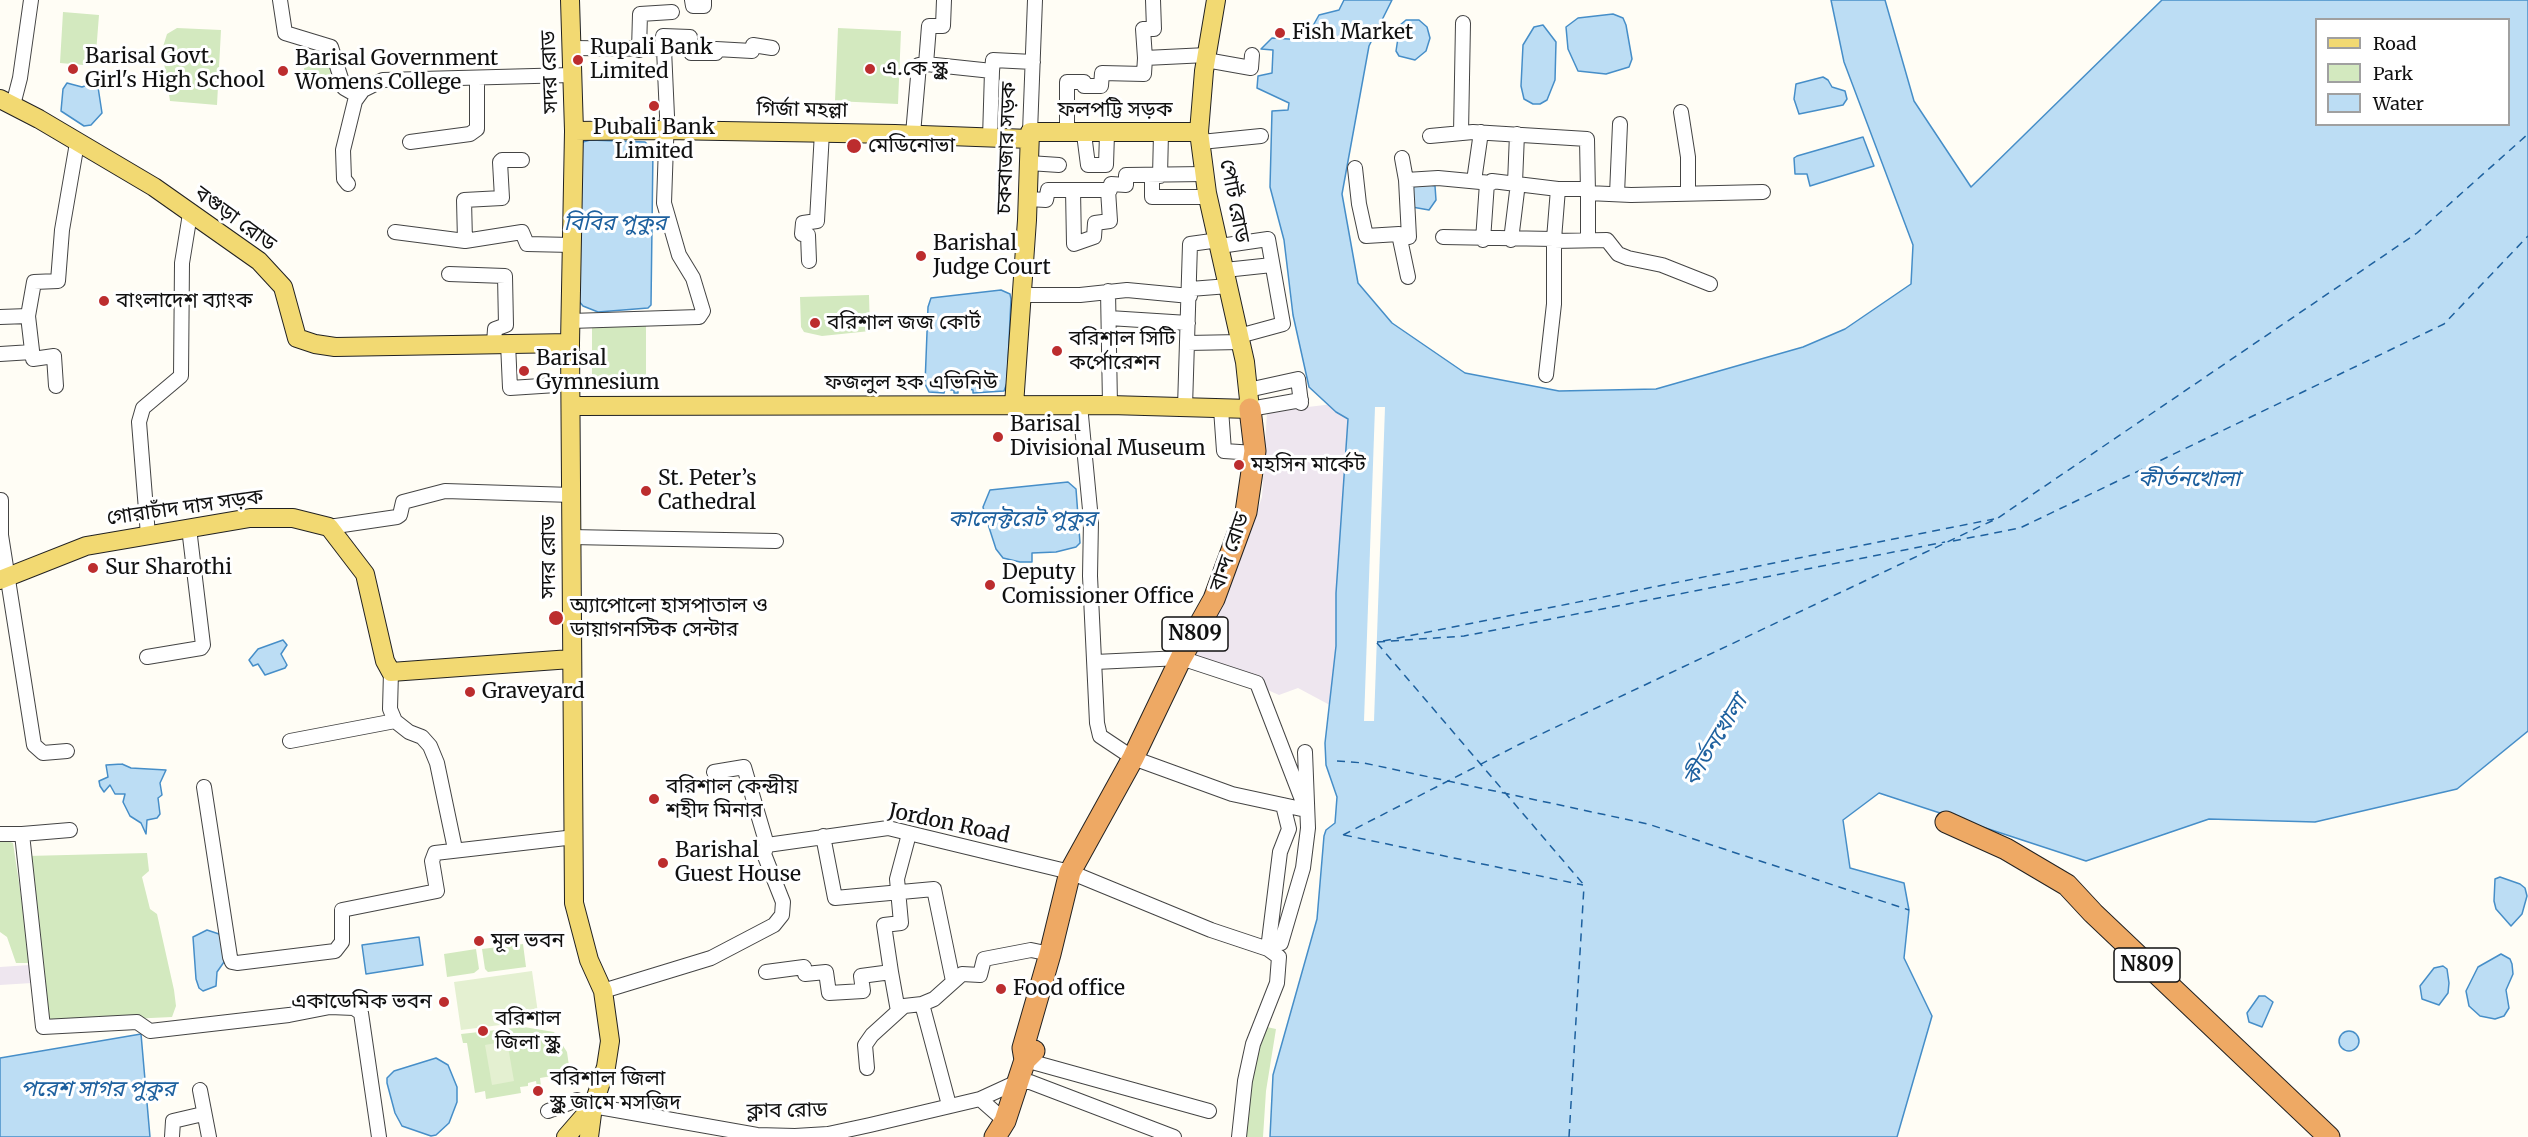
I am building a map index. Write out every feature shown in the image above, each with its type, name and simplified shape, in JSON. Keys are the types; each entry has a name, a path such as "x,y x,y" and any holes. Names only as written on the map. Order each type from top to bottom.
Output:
{"highway":[{"name":"বান্দ রোড","path":"1025,1060 1023,1048 1050,954 1086,844 1133,758 1181,658 1214,599 1246,512 1255,453 1249,400"},
{"name":"N809","path":"1946,822 2006,849 2067,885 2093,913 2329,1137"},
{"name":"বান্দ রোড","path":"1002,1132 1025,1060 1035,1050 1076,874"}],"main road":[{"name":"সদর রোড","path":"570,0 574,131 570,321 574,903 589,960 603,991 610,1041 606,1067 581,1102"},
{"name":"পোর্ট রোড","path":"1216,0 1207,58 1200,137 1208,197 1240,339 1249,400"},
{"name":"বগুড়া রোড","path":"6,102 154,187 259,261 283,287 297,338 315,345 335,347 570,343"},
{"name":"গির্জা মহল্লা","path":"574,131 822,132 990,138 1030,136"},
{"name":"ফলপট্টি সড়ক","path":"1030,136 1161,133 1200,137"},
{"name":"চকবাজার সড়ক","path":"1014,405 1030,136"},
{"name":"ফজলুল হক এভিনিউ","path":"572,406 1110,405 1221,409 1249,400"},
{"name":"গোরাচাঁদ দাস সড়ক","path":"5,579 86,546 250,518 293,518 329,527"},
{"path":"329,527 369,582 385,661 391,672 571,659"},
{"path":"566,1137 581,1102"},
{"path":"581,1102 589,1137"},
{"path":"581,1102 602,1137"}],"street":[{"path":"6,102 20,78 31,0"},
{"path":"280,0 285,33 331,47 344,88 358,96"},
{"path":"693,0 693,6 704,6 704,0"},
{"path":"926,64 929,26 943,26 944,0"},
{"name":"চকবাজার সড়ক","path":"1030,136 1035,0"},
{"path":"1107,134 1106,165 1088,165 1076,134 1067,82 1084,82 1084,86 1101,86 1102,73 1144,74 1143,29 1154,28 1153,0"},
{"path":"639,50 640,14 666,6 672,36"},
{"path":"1461,133 1464,23"},
{"path":"570,321 702,315 702,303 693,278 679,255 664,202 664,130 667,116 663,36 690,37 691,53 716,53 716,49 752,51 753,45 772,48"},
{"path":"571,48 662,49"},
{"path":"1145,58 1207,58 1251,68 1252,55"},
{"path":"990,138 993,60 1033,62"},
{"path":"913,135 919,65 992,71"},
{"path":"348,184 344,179 343,150 358,96 363,90 383,80 572,75"},
{"path":"410,142 470,134 477,129 477,78"},
{"path":"1681,112 1688,157 1688,194"},
{"path":"1617,195 1620,124"},
{"path":"809,261 808,235 802,234 803,223 817,221 822,132"},
{"path":"1481,132 1483,240"},
{"path":"1430,136 1481,132 1587,139 1588,240"},
{"path":"1161,133 1152,196 1208,197"},
{"path":"1511,240 1517,134"},
{"path":"1200,137 1262,136"},
{"path":"56,386 54,356 33,359 28,316 34,282 58,281 62,230 77,143"},
{"path":"1400,239 1409,237 1406,180 1402,158"},
{"path":"465,241 464,200 502,198 500,162 502,160 522,160"},
{"path":"1029,163 1059,165"},
{"path":"1073,190 1074,244 1094,237 1095,223 1110,221 1095,165"},
{"path":"1355,168 1359,204 1366,236 1399,234 1408,277"},
{"path":"1028,199 1046,200 1048,190 1103,190 1111,184 1126,185 1126,175 1205,174"},
{"path":"1406,180 1438,178 1491,183 1492,181 1617,195 1763,192"},
{"path":"1546,375 1554,304 1554,240 1558,189"},
{"path":"148,535 140,422 143,408 181,376 182,262 190,214"},
{"path":"395,232 465,241 522,232 527,244 572,245"},
{"path":"1443,237 1483,240 1607,240 1618,254 1662,265 1710,284"},
{"path":"1185,407 1190,244 1269,239 1283,324 1240,339 1187,343"},
{"path":"1022,294 1080,295 1127,290 1190,292 1272,265"},
{"path":"449,274 505,276 506,325 495,329 501,343 510,388 572,384"},
{"path":"1108,291 1110,405"},
{"path":"0,317 28,316"},
{"path":"1109,318 1188,323"},
{"path":"0,354 32,352"},
{"path":"1298,379 1301,402 1249,400 1298,379"},
{"path":"1080,405 1091,520 1089,576 1097,723 1100,736 1133,758 1232,794 1306,810"},
{"path":"1221,409 1224,451 1255,453"},
{"path":"329,527 397,517 400,515 403,502 445,491 572,495"},
{"path":"1,500 5,579 34,745 43,753 68,751"},
{"path":"147,657 201,648 203,645 189,528"},
{"path":"571,537 776,542"},
{"path":"1095,662 1181,658 1257,683 1306,810"},
{"path":"391,672 390,709 395,721 410,732 423,737 430,746 436,763 455,849"},
{"path":"290,741 395,721"},
{"path":"1268,946 1281,943 1295,902 1308,834 1305,752"},
{"path":"603,991 711,958 774,925 782,915 783,902 764,854 767,845 744,767 714,772"},
{"path":"204,786 232,962 335,951 342,942 342,910 434,894 437,891 432,855 455,849 575,837"},
{"path":"1268,946 1280,852 1289,829 1283,805"},
{"name":"Jordon Road","path":"767,845 888,828 1076,874 1211,930 1268,946"},
{"path":"0,834 70,830"},
{"path":"22,834 43,1027 137,1022 150,1031 289,1015 330,1007 354,1008 361,1013 379,1137"},
{"path":"898,1011 884,925 901,923 897,879 909,834"},
{"path":"824,836 836,898 898,890 934,889 953,981"},
{"path":"1239,1137 1245,1081 1253,1044 1277,983 1279,957 1268,946"},
{"path":"867,1068 865,1045 904,1006 922,1004 934,999 962,974 980,975 984,959 1031,950 1050,954"},
{"path":"766,972 804,967 805,974 826,972 829,993 863,991 861,976 891,972"},
{"path":"922,1004 949,1105"},
{"path":"1025,1060 1209,1111"},
{"path":"1017,1082 1030,1082 1174,1137"},
{"name":"ক্লাব রোড","path":"581,1102 682,1131 757,1136 828,1134 980,1099 1017,1082"},
{"path":"200,1090 208,1137"},
{"path":"980,1099 1002,1132"},
{"path":"548,1112 581,1102"},
{"path":"172,1137 172,1121 203,1114"}],"shaded area":[{"path":"1349,402 1369,726 1298,688 1279,695 1229,673 1189,659 1197,651 1231,585 1262,497 1267,412"},
{"path":"30,965 32,983 0,985 0,967"}],"green space":[{"path":"63,12 99,15 95,66 60,63"},
{"path":"177,28 221,30 217,105 170,101 162,50 167,34"},
{"path":"838,28 901,31 898,104 835,101"},
{"path":"318,53 328,57 332,67 328,77 318,81 308,77 304,67 308,57"},
{"path":"869,295 870,331 822,336 804,332 801,327 800,297"},
{"path":"646,324 646,385 592,387 592,327"},
{"path":"0,838 13,843 31,963 16,963 7,937 0,932"},
{"path":"147,853 149,871 142,877 150,909 157,914 174,990 176,1006 172,1017 45,1023 27,856"},
{"path":"523,944 526,967 488,972 485,969 482,949"},
{"path":"476,949 479,969 474,973 447,977 444,954"},
{"path":"532,971 539,1020 461,1030 454,982"},
{"path":"1262,1026 1276,1029 1266,1091 1263,1137 1242,1137 1250,1077"},
{"path":"524,1027 554,1032 567,1052 570,1073 540,1078 541,1086 537,1087 536,1081 528,1083 528,1086 520,1087 521,1093 486,1099 485,1091 475,1093 467,1043 463,1043 461,1034"},
{"path":"507,1041 514,1081 492,1085 485,1045"}],"water":[{"name":"কীর্তনখোলা","path":"1344,0 1392,0 1369,46 1342,194 1358,283 1392,323 1465,373 1559,391 1656,389 1803,347 1845,329 1911,284 1913,245 1844,62 1831,0 1885,0 1914,101 1971,187 2162,0 2528,0 2528,731 2457,789 2315,822 2209,819 2086,861 1879,793 1843,820 1850,868 1904,883 1909,910 1904,958 1932,1016 1897,1137 1270,1137 1273,1075 1317,919 1324,836 1326,830 1335,823 1337,797 1326,765 1325,743 1336,646 1336,593 1348,419 1336,412 1309,387 1293,315 1284,240 1270,187 1272,111 1288,110 1289,103 1257,88 1258,76 1272,73 1273,50 1261,49 1272,38 1305,40 1319,15 1339,10"},
{"path":"1613,14 1623,18 1626,25 1632,59 1629,67 1606,74 1578,71 1568,49 1566,27 1578,18"},
{"path":"1406,20 1419,20 1427,27 1430,38 1426,51 1415,60 1399,56 1396,51 1400,25"},
{"path":"1543,25 1556,42 1555,80 1547,100 1540,104 1533,104 1524,99 1521,86 1523,45 1534,27"},
{"path":"1823,77 1832,87 1845,91 1847,99 1843,105 1799,114 1794,99 1796,84"},
{"path":"67,83 82,87 93,83 98,87 102,113 91,125 84,126 61,111 63,89"},
{"path":"1863,137 1874,166 1810,186 1807,174 1795,174 1794,158 1797,156"},
{"name":"বিবির পুকুর","path":"590,140 645,142 653,149 651,305 648,308 598,312 583,306 578,300 579,148 583,142"},
{"path":"1421,183 1435,186 1436,200 1429,210 1412,207 1412,188"},
{"path":"1001,290 1010,294 1011,299 1007,383 1004,391 973,393 973,390 965,388 958,390 958,393 954,393 954,390 945,390 944,393 929,392 925,384 928,307 931,298"},
{"name":"কালেক্টরেট পুকুর","path":"1068,482 1076,489 1080,543 1076,547 1056,552 1032,553 1032,562 1003,558 996,549 983,507 990,490"},
{"path":"283,640 287,645 281,654 287,665 285,668 265,675 258,664 253,666 249,660 258,649"},
{"path":"122,764 131,768 166,770 160,783 162,795 158,798 160,814 157,818 147,820 146,834 141,823 130,816 123,802 125,794 115,794 110,785 104,792 100,786 99,781 108,777 106,765"},
{"path":"2500,877 2520,884 2525,888 2527,896 2522,914 2511,926 2496,909 2494,901 2495,879"},
{"path":"207,930 219,934 226,946 224,962 217,972 216,986 203,991 199,988 196,979 193,937"},
{"path":"419,937 423,965 366,974 362,945"},
{"path":"2501,954 2510,959 2512,964 2513,974 2506,990 2509,1008 2504,1016 2495,1019 2480,1016 2469,1006 2466,991 2478,967"},
{"path":"2443,966 2447,969 2448,993 2439,1005 2422,999 2420,986 2434,968"},
{"path":"2259,996 2265,996 2273,1002 2262,1027 2249,1022 2247,1013"},
{"path":"2349,1031 2356,1034 2359,1041 2356,1048 2349,1051 2342,1048 2339,1041 2342,1034"},
{"name":"পরেশ সাগর পুকুর","path":"141,1034 150,1137 0,1137 0,1058"},
{"path":"436,1058 448,1065 457,1087 457,1102 449,1123 436,1135 431,1136 402,1126 395,1113 387,1078 394,1071"}],"pier":[{"path":"1375,407 1385,407 1374,721 1364,721"}],"ferry route":[{"path":"1343,835 1520,744 1998,518 2417,233 2528,134"},
{"path":"1953,541 2020,528 2444,324 2528,236"},
{"path":"1383,641 1994,519"},
{"path":"1377,642 1464,636 1945,542"},
{"path":"1377,643 1584,885"},
{"path":"1337,761 1364,763 1648,824 1909,910"},
{"path":"1344,835 1583,885"},
{"path":"1569,1137 1584,886"}],"place":[{"name":"Fish Market","path":"1280,33"},
{"name":"Rupali Bank Limited","path":"578,60"},
{"name":"Barisal Govt. Girl's High School","path":"73,69"},
{"name":"এ.কে স্কুল","path":"870,69"},
{"name":"Barisal Government Womens College","path":"283,71"},
{"name":"Pubali Bank Limited","path":"654,106"},
{"name":"মেডিনোভা","path":"854,146"},
{"name":"Barishal Judge Court","path":"921,256"},
{"name":"বাংলাদেশ ব্যাংক","path":"104,301"},
{"name":"বরিশাল জজ কোর্ট","path":"815,323"},
{"name":"বরিশাল সিটি কর্পোরেশন","path":"1057,351"},
{"name":"Barisal Gymnesium","path":"524,371"},
{"name":"Barisal Divisional Museum","path":"998,437"},
{"name":"মহসিন মার্কেট","path":"1239,465"},
{"name":"St. Peter’s Cathedral","path":"646,491"},
{"name":"Sur Sharothi","path":"93,568"},
{"name":"Deputy Comissioner Office","path":"990,585"},
{"name":"অ্যাপোলো হাসপাতাল ও ডায়াগনস্টিক সেন্টার","path":"556,618"},
{"name":"Graveyard","path":"470,692"},
{"name":"বরিশাল কেন্দ্রীয় শহীদ মিনার","path":"654,799"},
{"name":"Barishal Guest House","path":"663,863"},
{"name":"মূল ভবন","path":"479,941"},
{"name":"Food office","path":"1001,989"},
{"name":"একাডেমিক ভবন","path":"444,1002"},
{"name":"বরিশাল জিলা স্কুল","path":"483,1031"},
{"name":"বরিশাল জিলা স্কুল জামে মসজিদ","path":"538,1091"}]}
